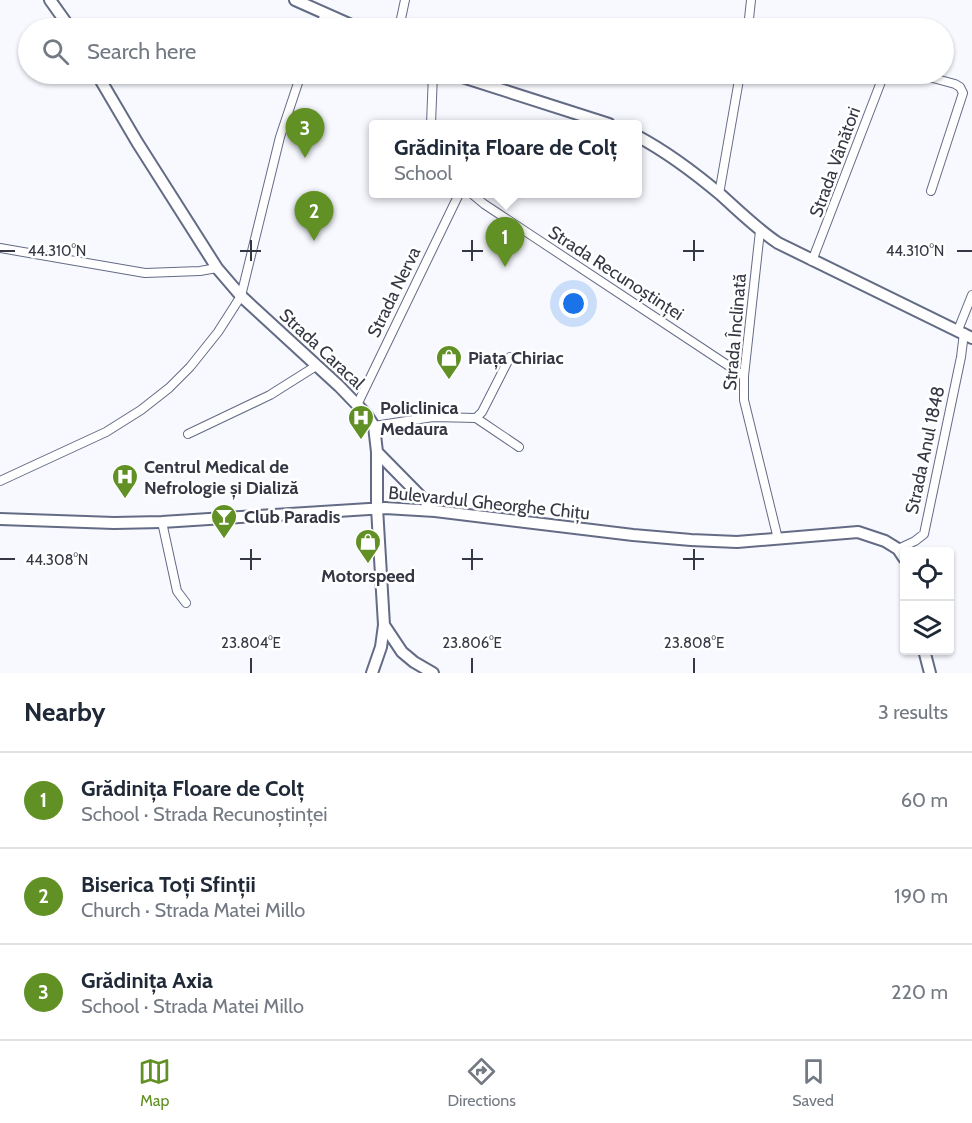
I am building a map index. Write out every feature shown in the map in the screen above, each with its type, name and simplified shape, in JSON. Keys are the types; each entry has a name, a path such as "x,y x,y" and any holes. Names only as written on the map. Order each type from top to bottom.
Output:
{"main road":[{"path":"50,0 63,18"},
{"path":"295,0 337,18"},
{"name":"Strada Caracal","path":"103,84 137,142 218,268 241,296 357,405 374,426"},
{"path":"484,84 597,120"},
{"path":"642,139 665,152 719,194 760,231 812,261 965,334"},
{"path":"372,673 381,647 384,625 374,426"},
{"path":"376,452 435,511"},
{"name":"Bulevardul Gheorghe Chițu","path":"0,519 114,523 162,522 377,508 435,511 679,539 737,542 858,532 875,536 900,553"},
{"path":"384,625 402,652 433,673"},
{"path":"925,655 930,673"}],"street":[{"path":"401,18 405,0"},
{"path":"749,18 751,0"},
{"path":"324,18 326,13"},
{"path":"0,481 106,432 141,410 169,388 190,367 218,332 241,296 280,137 298,84"},
{"path":"431,120 433,84"},
{"path":"719,194 738,84"},
{"name":"Strada Vânători","path":"812,261 880,84"},
{"path":"931,192 963,93 960,87 954,84"},
{"name":"Strada Nerva","path":"357,405 457,198"},
{"name":"Strada Recunoștinței","path":"477,198 744,376"},
{"name":"Strada Înclinată","path":"760,231 744,376 744,400 778,539"},
{"path":"0,248 145,273 218,268"},
{"name":"Strada Anul 1848","path":"909,547 924,534 972,295"},
{"path":"476,417 482,412 510,357"},
{"path":"188,434 270,395 316,366"},
{"path":"374,426 434,417 476,417 519,447"},
{"path":"162,522 177,591 186,603"}],"place":[{"name":"Grădinița Axia","path":"305,158"},
{"name":"Biserica Toți Sfinții","path":"314,241"},
{"name":"Grădinița Floare de Colț","path":"505,267"},
{"name":"Piața Chiriac","path":"449,381"},
{"name":"Policlinica Medaura","path":"361,441"},
{"name":"Centrul Medical de Nefrologie și Dializă","path":"125,500"},
{"name":"Club Paradis","path":"224,540"},
{"name":"Motorspeed","path":"368,565"}]}
